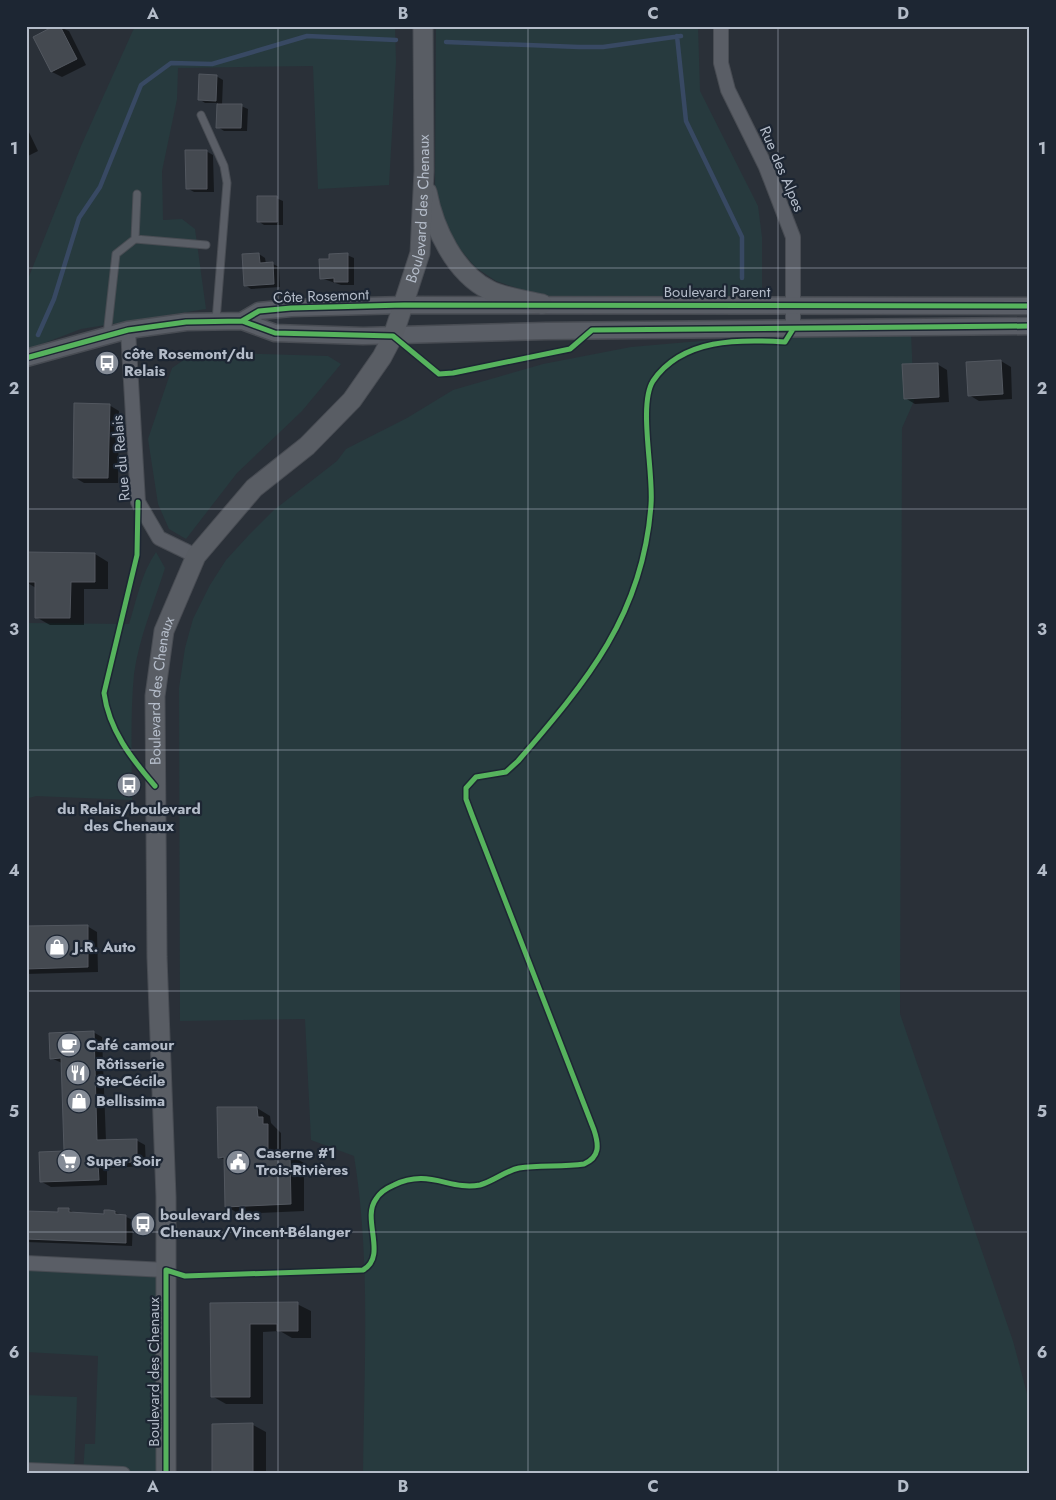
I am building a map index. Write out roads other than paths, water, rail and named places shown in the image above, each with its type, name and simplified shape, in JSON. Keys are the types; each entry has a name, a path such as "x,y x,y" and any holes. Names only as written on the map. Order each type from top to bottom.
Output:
{"main road":[{"name":"Boulevard des Chenaux","path":"166,1474 166,1197 157,957 155,696 164,631 196,556 254,488 307,446 352,400 382,357 393,336 420,253 424,171 423,26"},
{"path":"424,171 429,200 446,247 467,273 490,291 542,304"}],"street":[{"name":"Rue des Alpes","path":"721,26 721,63 728,90 766,167 793,237 793,328"},
{"name":"Boulevard Parent","path":"404,305 1030,306"},
{"name":"Côte Rosemont","path":"242,321 259,311 404,305"},
{"name":"Côte Rosemont","path":"26,358 128,330 186,322 242,321 275,333 393,336"},
{"path":"393,336 546,331 1030,326"},
{"name":"Rue du Relais","path":"128,330 138,502 159,538 196,556"},
{"path":"26,1264 166,1270"},
{"path":"26,1470 123,1474"}],"lane":[{"path":"201,115 224,166 227,183 216,321"},
{"path":"135,239 137,194"},
{"path":"107,335 116,254 135,239 206,245"}],"waterway":[{"path":"38,335 54,299 79,218 100,187 141,85 171,63 212,64 307,36 396,40"},
{"path":"677,36 686,121 742,237 742,278"},
{"path":"446,42 603,47 681,36"}],"place":[{"name":"côte Rosemont/du Relais","path":"107,363"},
{"name":"du Relais/boulevard des Chenaux","path":"129,785"},
{"name":"J.R. Auto","path":"57,947"},
{"name":"Café camour","path":"69,1045"},
{"name":"Rôtisserie Ste-Cécile","path":"78,1073"},
{"name":"Bellissima","path":"79,1101"},
{"name":"Super Soir","path":"69,1161"},
{"name":"Caserne #1 Trois-Rivières","path":"238,1162"},
{"name":"boulevard des Chenaux/Vincent-Bélanger","path":"143,1224"}]}
